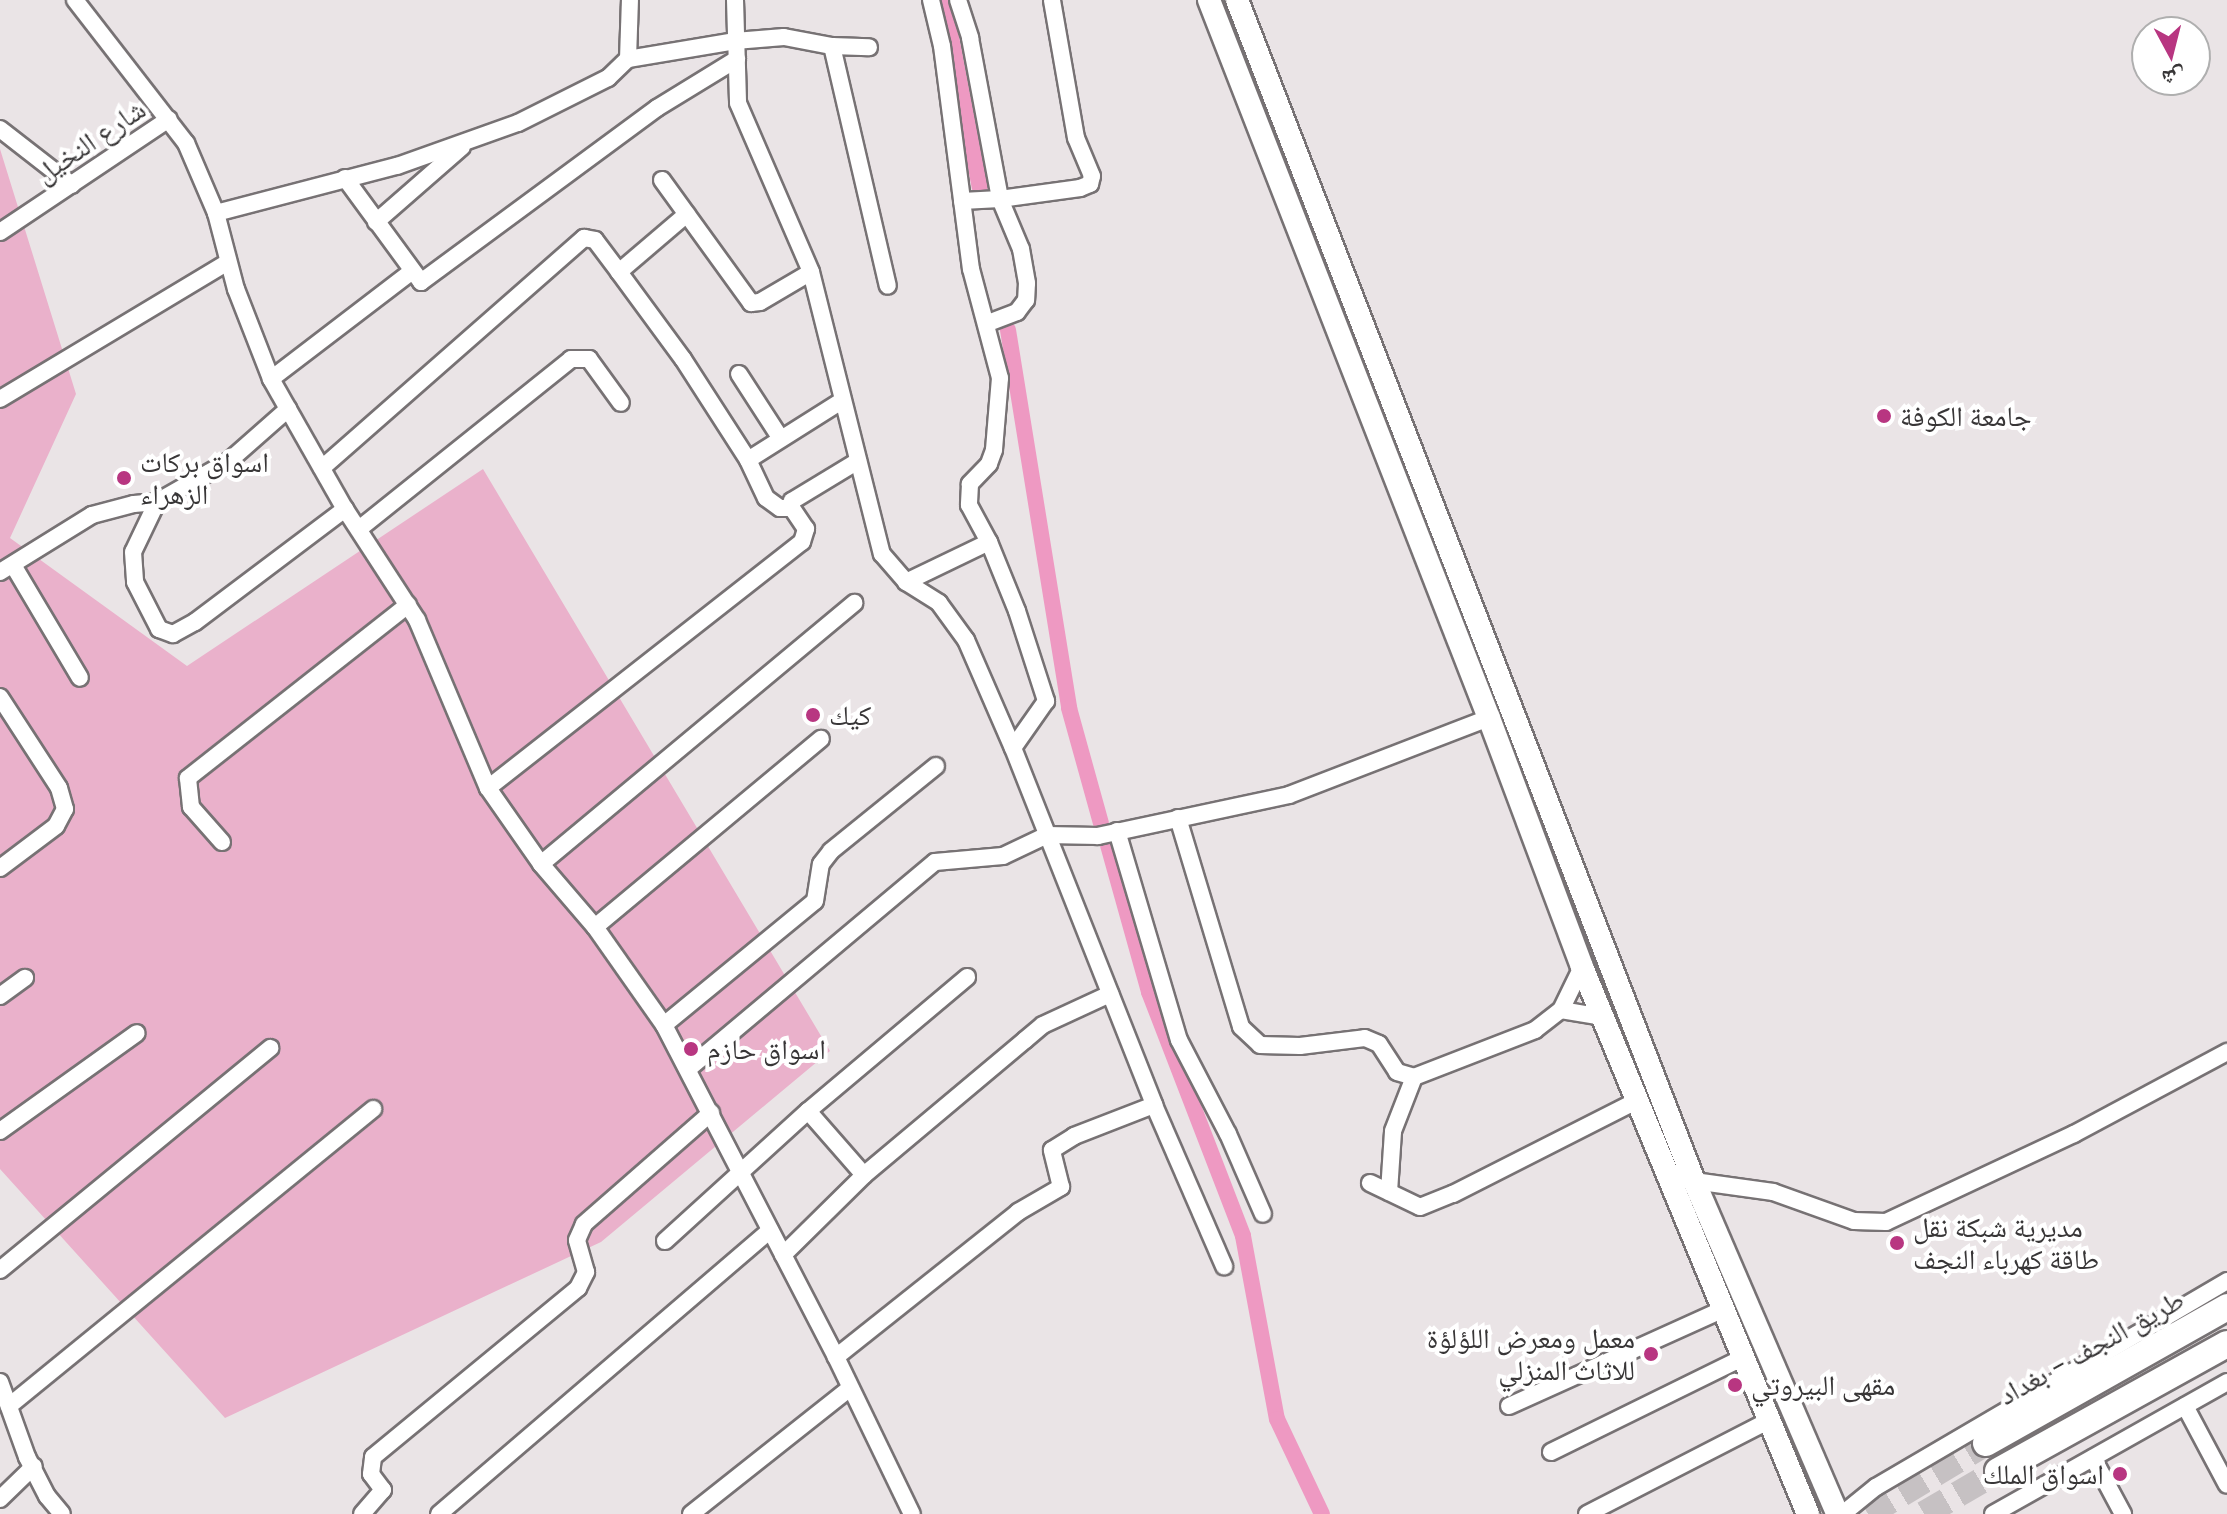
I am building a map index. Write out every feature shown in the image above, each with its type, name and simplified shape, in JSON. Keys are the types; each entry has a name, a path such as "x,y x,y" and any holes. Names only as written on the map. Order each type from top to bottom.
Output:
{"main road":[{"path":"1209,0 1489,718 1582,967 1808,1514"},
{"path":"1237,0 1694,1181 1839,1513"},
{"name":"طريق النجف - بغداد","path":"1986,1443 2227,1307"},
{"path":"1998,1471 2227,1344"}],"street":[{"path":"75,0 169,119 199,167 216,213 228,262 271,379 345,509 408,605 432,648 468,748 488,788 541,864 595,927 664,1025 836,1357 912,1514"},
{"path":"628,59 630,0"},
{"path":"735,0 738,103 811,272 882,554 906,582 939,603 966,640 1013,748 1154,1105 1224,1266"},
{"path":"931,0 942,46 971,269 1000,378 994,450 989,464 970,484 969,505 989,542 1032,650 1046,701 1013,748"},
{"path":"958,0 970,38 1000,199 1021,249 1027,283 1026,300 1017,312 986,324"},
{"path":"962,201 1000,199 1090,184 1092,176 1076,138 1052,0"},
{"path":"216,213 397,166 470,140 570,100 608,78 628,59 735,41 784,37 832,46 869,47"},
{"path":"832,46 888,286"},
{"path":"345,178 421,282 657,108 737,59"},
{"name":"شارع النخيل","path":"0,232 169,119"},
{"path":"0,129 72,185"},
{"path":"376,222 470,140"},
{"path":"662,180 751,303 760,302 811,272"},
{"path":"619,272 687,214"},
{"path":"322,468 584,238 595,240 683,359 748,460 766,498 780,508 792,508"},
{"path":"0,399 228,262"},
{"path":"271,379 411,272"},
{"path":"359,529 571,359 589,359 621,403"},
{"path":"739,374 781,439"},
{"path":"748,460 843,400"},
{"path":"80,678 6,568 92,515 134,504 157,502 229,461 288,409"},
{"path":"792,508 796,496 858,461"},
{"path":"157,502 133,552 135,582 159,629 173,634 195,622 345,509"},
{"path":"488,788 802,542 806,529 792,508"},
{"path":"906,582 989,542"},
{"path":"541,864 854,603"},
{"path":"222,842 191,807 188,778 408,605"},
{"path":"0,697 59,788 65,809 56,826 0,868"},
{"path":"688,1069 935,862 1003,856 1047,835 1098,836 1289,795 1489,718"},
{"path":"595,927 821,739"},
{"path":"664,1025 815,901 821,864 831,851 936,766"},
{"path":"1178,818 1241,1027 1260,1045 1300,1046 1365,1038 1379,1044 1397,1072 1414,1077 1535,1030 1561,1010 1582,967"},
{"path":"1117,831 1179,1040 1228,1134 1263,1214"},
{"path":"665,1241 808,1111 967,977"},
{"path":"0,996 25,978"},
{"path":"783,1255 864,1175 1043,1025 1110,994"},
{"path":"1561,1010 1603,1017"},
{"path":"0,1131 137,1033"},
{"path":"0,1270 270,1048"},
{"path":"1694,1181 1773,1192 1854,1221 1886,1222 2074,1134 2227,1052"},
{"path":"1389,1192 1393,1131 1414,1077"},
{"path":"1370,1183 1420,1207 1453,1194 1638,1100"},
{"path":"836,1357 1018,1212 1061,1187 1052,1150 1074,1136 1154,1105"},
{"path":"9,1406 373,1109"},
{"path":"808,1111 864,1175"},
{"path":"362,1514 383,1490 371,1474 373,1457 578,1288 586,1272 577,1240 584,1224 711,1113"},
{"path":"439,1514 770,1230"},
{"path":"1839,1513 1876,1487 2227,1281"},
{"path":"1509,1406 1724,1309"},
{"path":"1551,1452 1744,1357"},
{"path":"1993,1514 2227,1382"},
{"path":"0,1383 47,1496 62,1514"},
{"path":"691,1514 850,1388"},
{"path":"2185,1406 2227,1485"},
{"path":"1587,1514 1770,1420"},
{"path":"2093,1458 2123,1514"},
{"path":"0,1499 34,1466"}],"shaded area":[{"path":"0,149 76,394 10,538 187,666 483,469 830,1051 601,1242 225,1418 0,1169"}],"waterway":[{"path":"944,0 980,188"},
{"path":"1008,330 1069,708 1101,823"},
{"path":"1108,845 1149,992 1243,1236 1277,1419 1322,1514"}],"tunnel":[{"path":"1868,1514 1986,1443"},
{"path":"1924,1514 1998,1471"}],"place":[{"name":"جامعة الكوفة","path":"1884,416"},
{"name":"اسواق بركات الزهراء","path":"124,478"},
{"name":"كيك","path":"813,715"},
{"name":"اسواق حازم","path":"691,1049"},
{"name":"مديرية شبكة نقل طاقة كهرباء النجف","path":"1897,1243"},
{"name":"معمل ومعرض اللؤلؤة للاثاث المنزلي","path":"1651,1354"},
{"name":"مقهى البيروتي","path":"1735,1385"},
{"name":"اسواق الملك","path":"2120,1474"}]}
